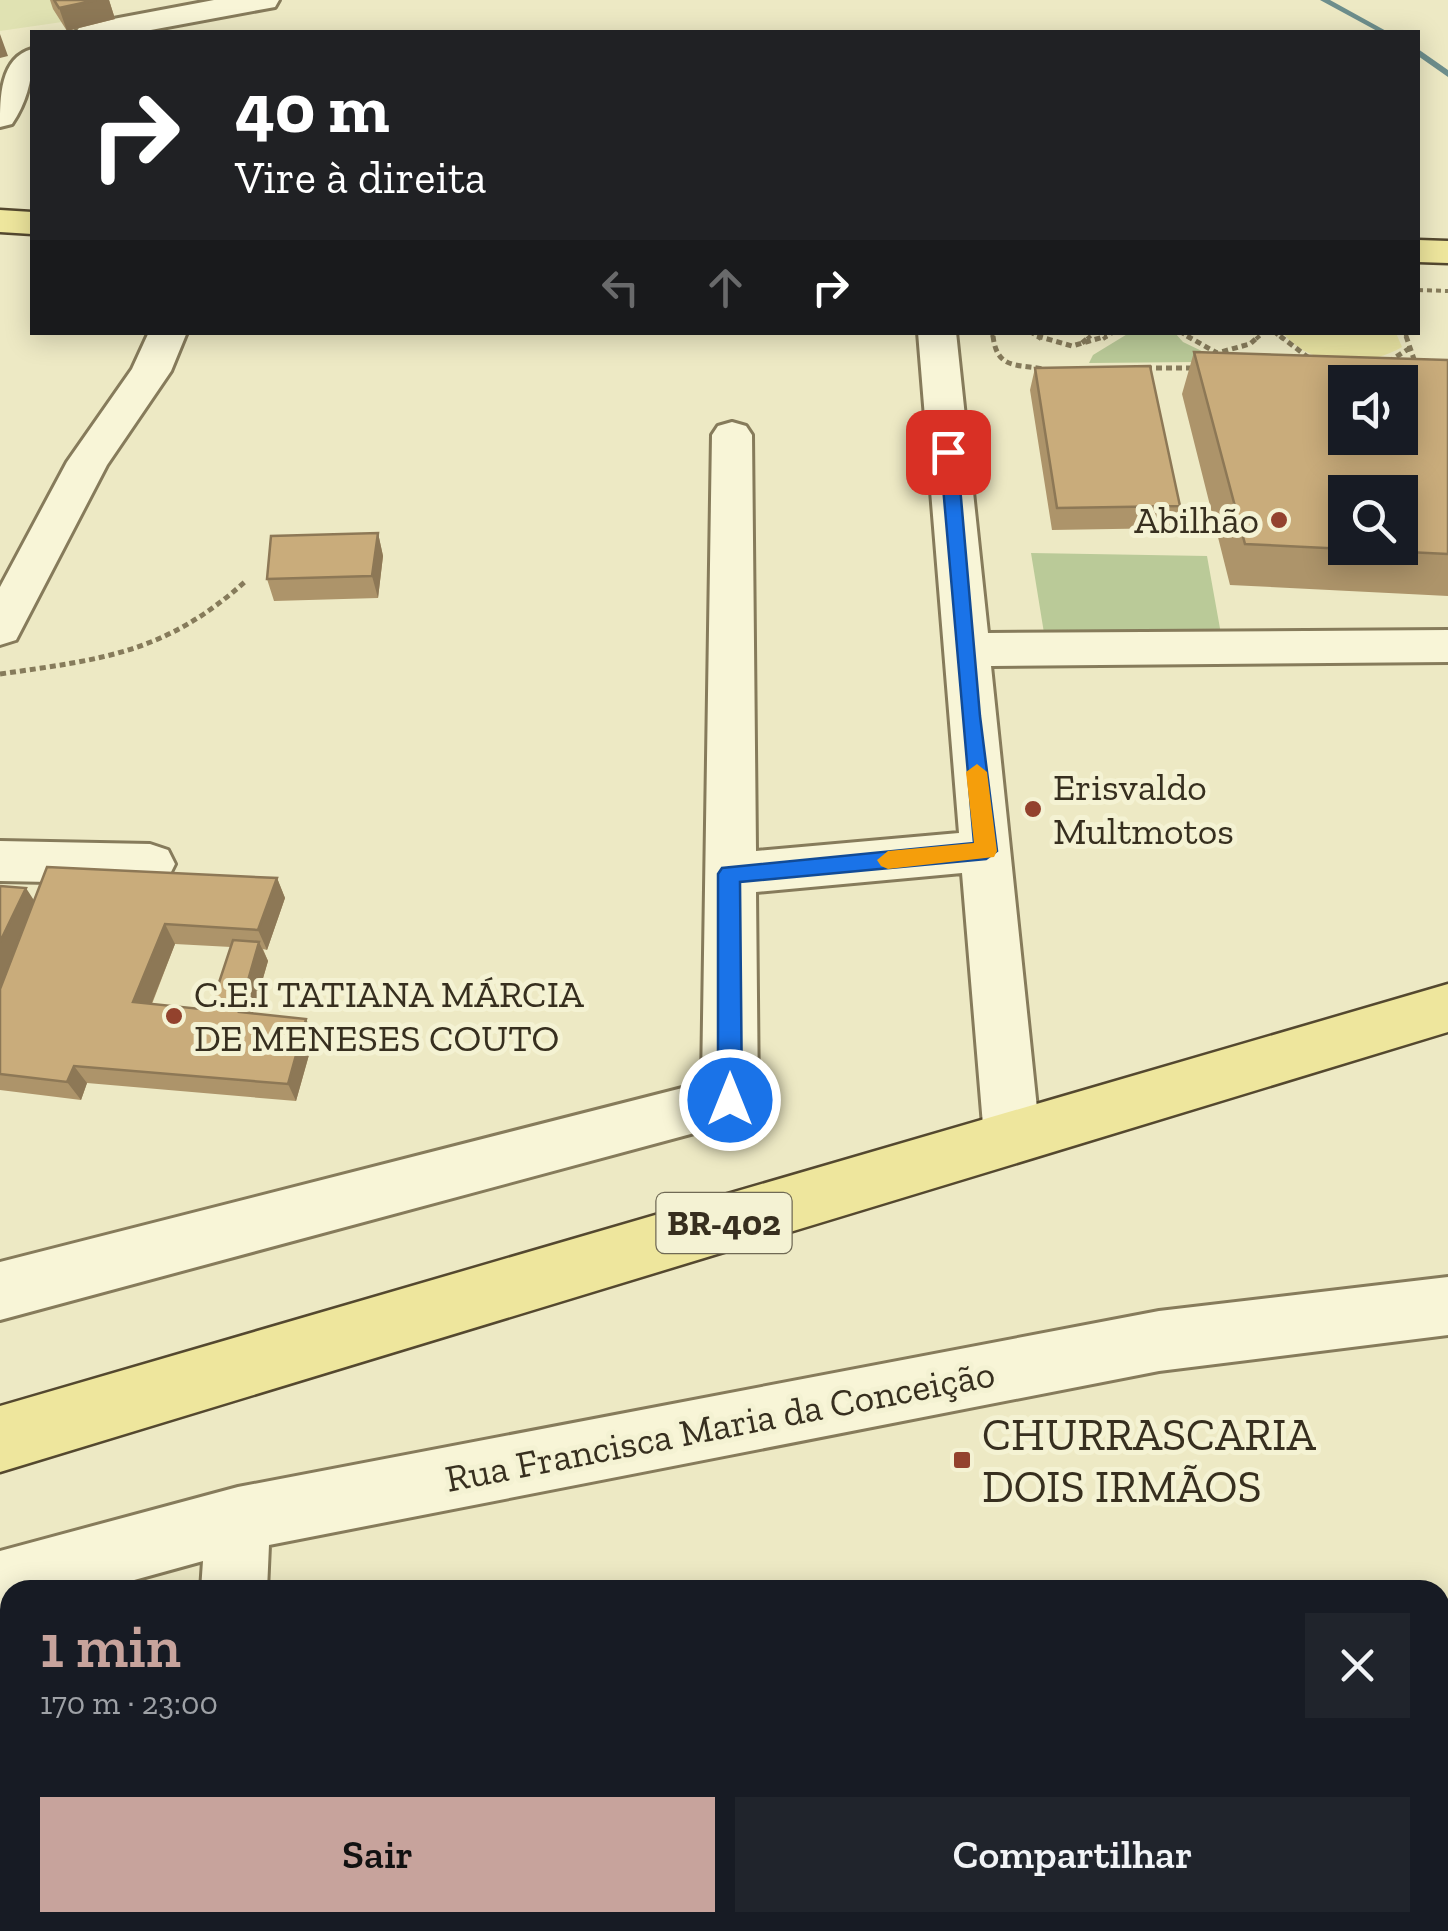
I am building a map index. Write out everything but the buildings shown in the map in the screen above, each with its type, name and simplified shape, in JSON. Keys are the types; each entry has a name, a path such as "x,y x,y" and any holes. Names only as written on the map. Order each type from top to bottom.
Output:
{"main road":[{"path":"0,196 30,197"},
{"path":"0,221 30,223"},
{"path":"1420,250 1448,252"},
{"path":"1420,274 1448,274"},
{"name":"BR-402","path":"0,1439 1448,1008"}],"street":[{"path":"103,30 264,0"},
{"path":"0,117 14,83 30,62"},
{"path":"0,630 88,462 150,370 167,335"},
{"path":"937,335 1012,1137"},
{"path":"0,1290 730,1100 732,435"},
{"path":"968,650 1448,646"},
{"path":"729,874 986,851"},
{"path":"0,861 150,864"},
{"name":"Rua Francisca Maria da Conceição","path":"15,1580 238,1519 1159,1341 1448,1306"},
{"path":"235,1580 238,1519"}],"path":[{"path":"1420,290 1448,291"},
{"path":"992,335 995,353 1003,362 1015,367 1054,368"},
{"path":"1035,335 1054,346 1077,346 1105,340 1111,335"},
{"path":"1077,346 1091,335"},
{"path":"1186,335 1217,352 1233,351 1260,335"},
{"path":"1278,335 1317,362"},
{"path":"1405,335 1418,368 1382,366 1410,348"},
{"path":"1233,351 1239,360"},
{"path":"1208,360 1217,352"},
{"path":"1146,368 1200,368"},
{"path":"0,674 110,654 160,640 200,620 247,580"}],"green space":[{"path":"0,0 94,0 54,9 62,22 0,31"},
{"path":"1126,335 1177,335 1208,354 1197,362 1089,363 1093,355"},
{"path":"1031,553 1207,556 1221,634 1044,633"}],"sand":[{"path":"1285,335 1397,335 1402,347 1373,359 1340,361 1308,353"}],"waterway":[{"path":"1324,0 1380,30"},
{"path":"1420,53 1448,74"}],"slow traffic":[{"path":"888,860 986,851 977,772"}],"place":[{"name":"Abilhão","path":"1279,520"},
{"name":"Erisvaldo Multmotos","path":"1033,809"},
{"name":"C.E.I TATIANA MÁRCIA DE MENESES COUTO","path":"174,1016"},
{"name":"CHURRASCARIA DOIS IRMÃOS","path":"962,1460"}],"route":[{"path":"730,1100 729,874 986,851 970,716 968,650 948,452"}]}
